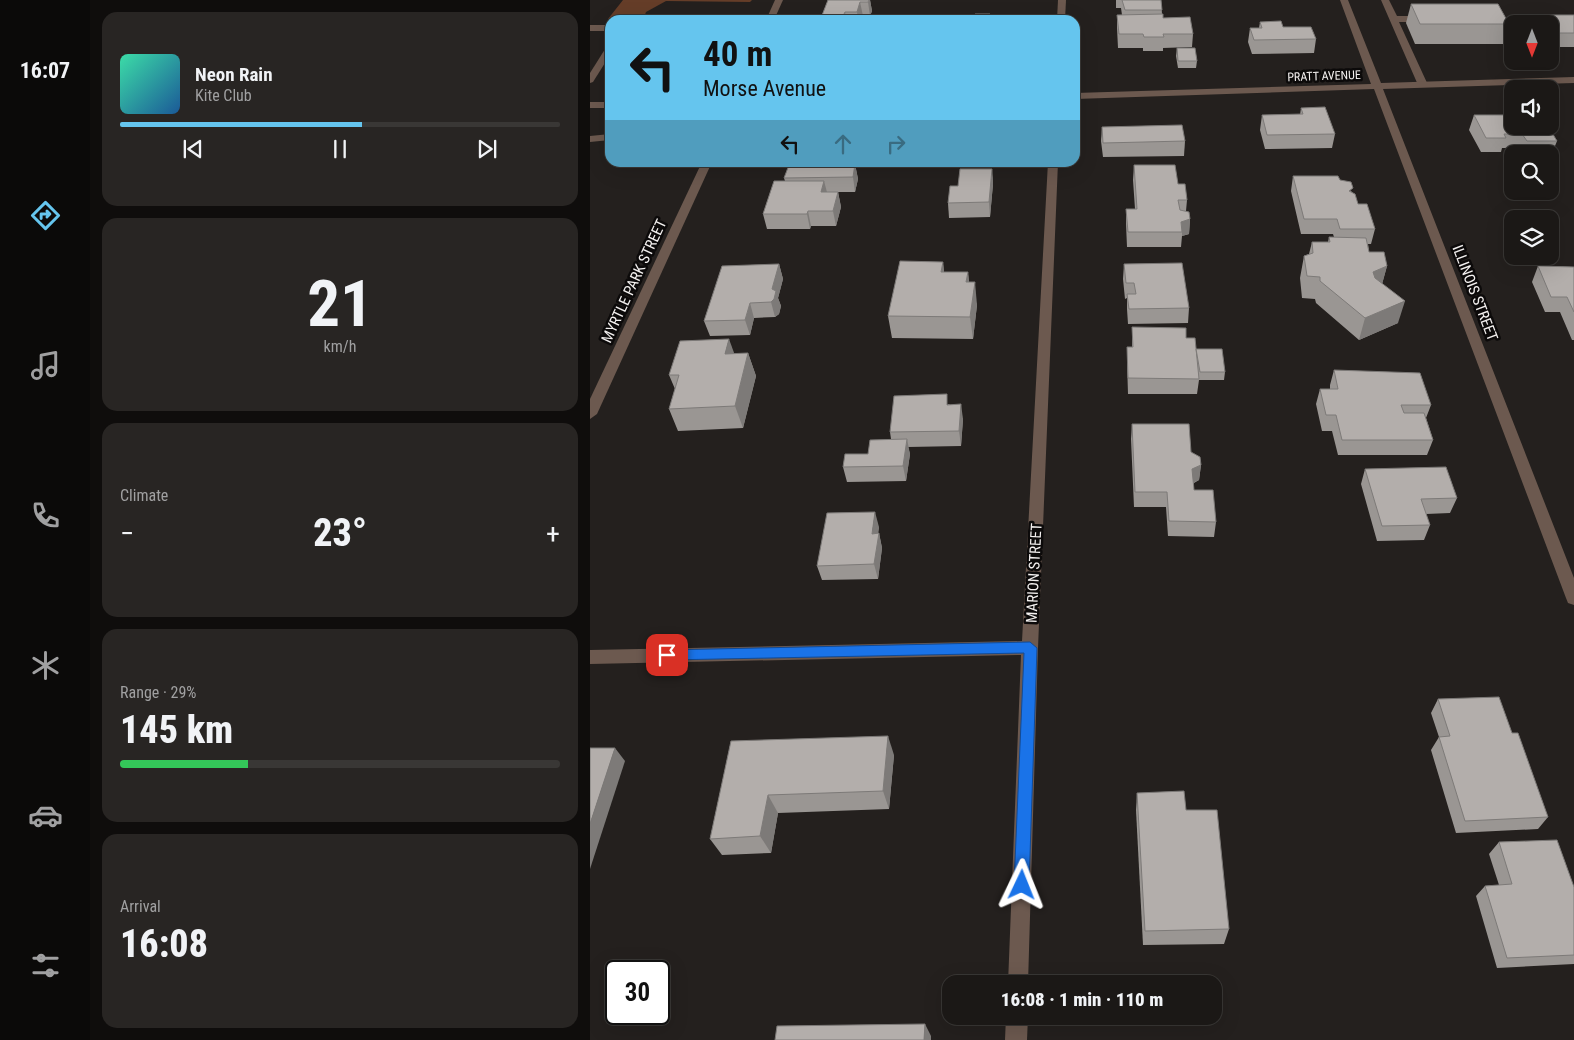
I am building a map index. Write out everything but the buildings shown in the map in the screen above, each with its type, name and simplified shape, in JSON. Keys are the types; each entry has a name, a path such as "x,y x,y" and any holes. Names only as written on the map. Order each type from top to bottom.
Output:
{"street":[{"path":"772,15 779,0"},
{"path":"1061,15 1062,0"},
{"name":"ILLINOIS STREET","path":"1344,0 1574,598"},
{"path":"1385,0 1423,85"},
{"path":"1394,19 1433,19"},
{"path":"590,28 605,28"},
{"path":"590,80 593,70 605,54"},
{"name":"PRATT AVENUE","path":"1080,96 1574,80"},
{"path":"590,105 605,105"},
{"path":"590,139 605,138"},
{"name":"MYRTLE PARK STREET","path":"590,414 705,167"},
{"name":"MARION STREET","path":"1018,975 1030,648 1053,167"},
{"path":"590,656 1030,648"},
{"path":"1016,1040 1017,1025"}],"shaded area":[{"path":"623,0 752,0 750,2 666,1 646,12 645,15 611,15"}],"route":[{"path":"667,655 1030,648 1022,885"}]}
